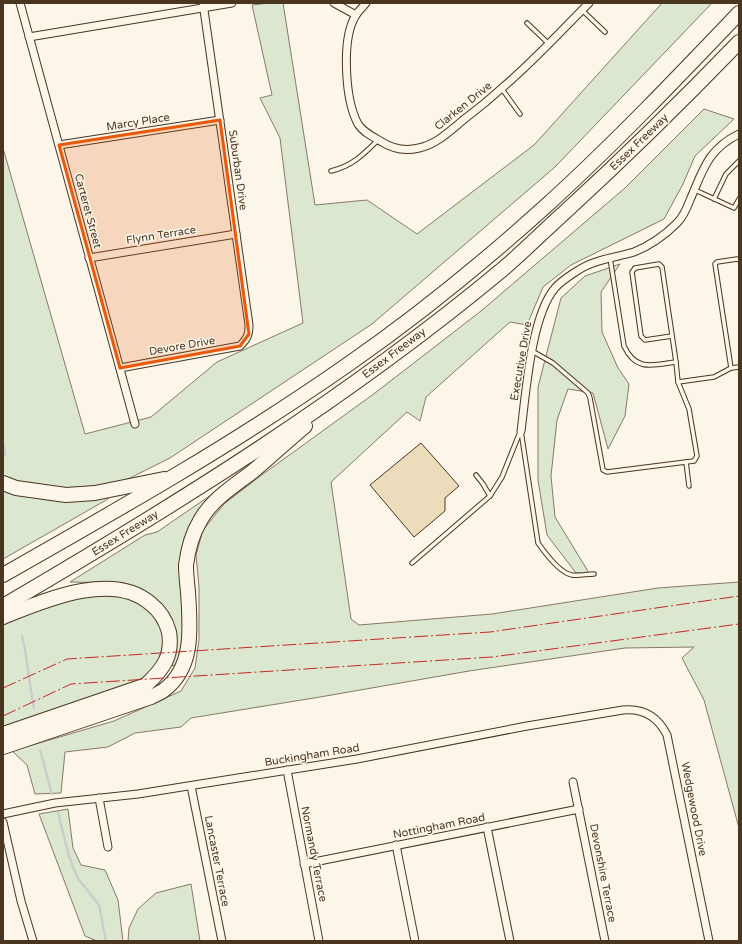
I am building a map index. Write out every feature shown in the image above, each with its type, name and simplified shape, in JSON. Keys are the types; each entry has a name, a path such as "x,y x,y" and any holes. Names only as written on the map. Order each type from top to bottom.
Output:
{"highway":[{"path":"718,35 739,8"},
{"name":"Essex Freeway","path":"3,575 220,449 352,362 441,294 552,199 630,125 739,13"},
{"name":"Essex Freeway","path":"3,606 83,559 230,468 360,379 436,322 504,268 620,161 739,42"},
{"path":"3,747 151,697 164,690 175,680 183,668 188,655 190,638 186,566 189,548 195,531 206,511 229,489 253,471 360,379"},
{"path":"3,483 16,488 66,495 95,493 173,477"},
{"path":"3,617 47,599 67,594 88,590 126,591 146,599 155,607 162,615 168,628 170,640 167,660 158,673 146,685 3,734"}],"street":[{"name":"Carteret Street","path":"20,3 135,424"},
{"path":"29,37 203,6 232,3"},
{"path":"334,3 356,15"},
{"name":"Clarken Drive","path":"366,3 356,15 349,34 346,53 349,91 353,111 358,125 368,134 386,145 404,150 420,148 439,139 502,89 589,3"},
{"name":"Suburban Drive","path":"203,6 249,325 249,334 246,340"},
{"name":"Marcy Place","path":"58,145 220,120"},
{"name":"Executive Drive","path":"521,431 532,351 542,310 555,287 580,269 592,263 634,252 645,247 678,222 695,190 704,166 715,150 729,138 739,134"},
{"name":"Flynn Terrace","path":"89,258 236,234"},
{"name":"Devore Drive","path":"120,368 227,349 240,346 246,340"},
{"name":"Buckingham Road","path":"3,814 55,803 138,794 358,759 527,726 623,710"},
{"name":"Wedgewood Drive","path":"623,710 635,710 651,716 658,721 667,735 709,941"},
{"name":"Normandy Terrace","path":"287,770 319,941"},
{"name":"Devonshire Terrace","path":"573,782 605,941"},
{"name":"Lancaster Terrace","path":"191,786 222,941"},
{"path":"99,798 108,847"},
{"name":"Nottingham Road","path":"304,864 579,809"},
{"path":"3,822 21,901 33,941"},
{"path":"487,827 510,941"},
{"path":"396,845 415,941"}],"lane":[{"path":"582,10 605,32"},
{"path":"527,23 549,44"},
{"path":"502,89 520,114"},
{"path":"331,171 343,168 354,162 378,140"},
{"path":"714,199 726,174 739,161"},
{"path":"695,190 734,208 739,199"},
{"path":"610,258 624,346 628,356 646,366 676,362"},
{"path":"731,368 715,264 717,262 739,260"},
{"path":"532,351 553,364 588,393 603,470 607,472 694,461 697,456 690,409 678,382 676,362 662,266 659,264 635,268 632,272 641,336 645,340 672,336"},
{"path":"678,382 714,377 731,368 739,367"},
{"path":"412,563 490,496 502,477 521,431"},
{"path":"521,431 538,543 547,556 567,574 573,576 594,574"},
{"path":"686,462 689,486"},
{"path":"476,476 490,496"}],"highlighted area":[{"path":"220,120 249,325 249,334 240,346 120,368 59,145"}],"green space":[{"path":"283,3 315,205 367,200 417,234 534,145 662,3 712,3 555,167 372,324 170,458 122,482 78,491 34,487 3,477 3,148 85,434 151,417 217,362 303,323 280,138 260,98 272,95 252,5"},
{"path":"704,109 734,119 695,156 683,184 664,219 571,265 543,287 527,325 510,322 426,397 420,421 407,412 331,482 351,619 359,625 492,614 658,588 739,582 739,828 704,700 682,658 694,647 625,648 469,671 191,718 181,727 135,733 108,747 65,752 61,793 35,794 27,765 12,751 114,721 181,691 195,668 199,640 199,587 196,555 203,530 224,504 375,393 481,311 625,188"},
{"path":"620,264 601,292 602,332 618,368 629,384 625,416 608,449 593,393 568,389 557,420 551,476 555,517 589,573 576,573 547,535 538,480 538,387 561,298 585,276"},
{"path":"3,489 112,493 108,499 3,559"},
{"path":"214,493 184,538 182,558 183,645 177,665 167,666 174,640 149,596 124,583 70,582 145,535 157,532"},
{"path":"106,592 148,605 161,624 164,643 159,659 152,672 133,684 3,728 3,625 57,600"},
{"path":"68,809 73,848 81,865 105,870 118,900 123,941 97,941 85,936 39,814"},
{"path":"191,884 200,941 128,941 129,928 138,909 156,893"}],"building":[{"path":"421,443 459,486 445,498 445,511 414,537 370,485"}],"waterway":[{"path":"3,443 5,455"},
{"path":"22,636 34,708"},
{"path":"40,750 52,794"},
{"path":"58,813 69,856 77,877 99,905 106,941"}],"power":[{"path":"3,688 67,659 490,632 739,596"},
{"path":"3,716 71,684 492,657 739,624"}]}
